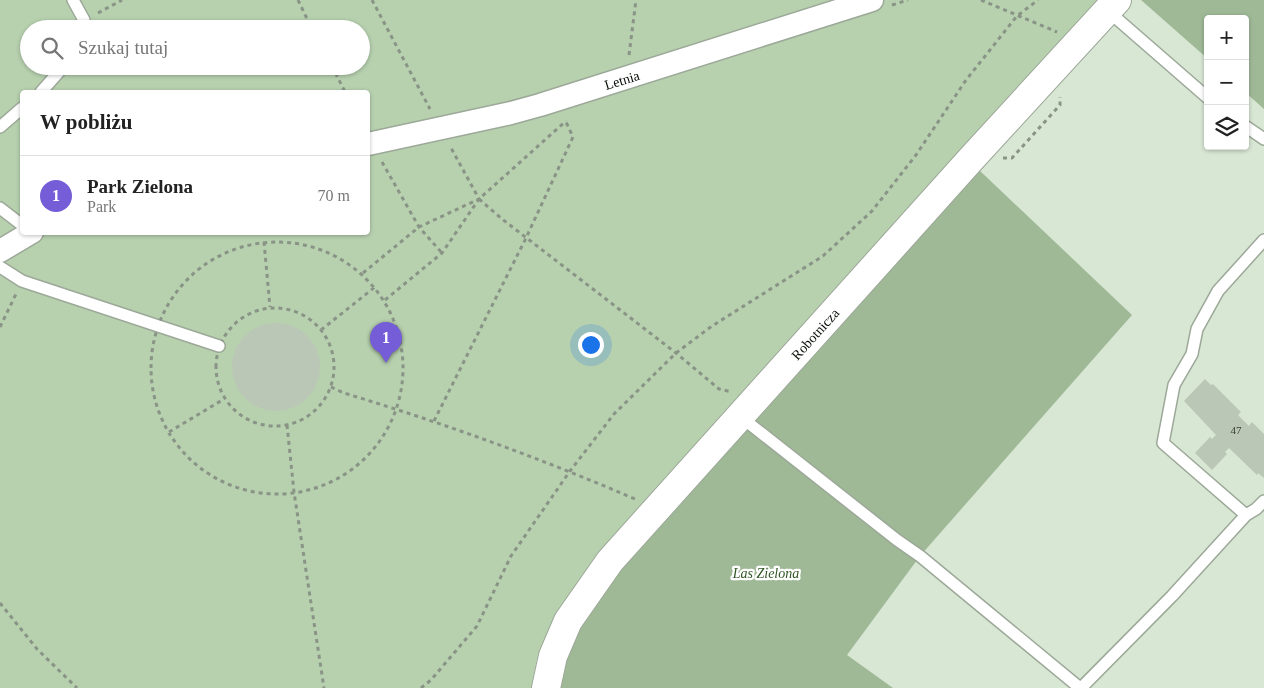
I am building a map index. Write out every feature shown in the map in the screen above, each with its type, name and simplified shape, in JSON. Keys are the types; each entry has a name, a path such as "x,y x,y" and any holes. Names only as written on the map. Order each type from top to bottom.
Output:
{"street":[{"name":"Letnia","path":"370,144 511,113 579,94 872,0"},
{"name":"Robotnicza","path":"546,688 554,656 568,621 610,561 972,158 1113,5"},
{"path":"0,251 27,235"}],"lane":[{"path":"73,0 81,20"},
{"path":"1113,5 1204,94"},
{"path":"43,90 56,75"},
{"path":"0,127 20,110"},
{"path":"1249,129 1264,139"},
{"path":"0,208 20,223"},
{"path":"1246,515 1163,442 1174,385 1192,354 1197,329 1218,291 1264,240"},
{"path":"0,267 22,281 219,346"},
{"path":"746,411 897,540 920,556 1080,688 1172,596 1246,515 1256,510 1264,502"}],"path":[{"path":"90,20 122,0"},
{"path":"298,0 308,20"},
{"path":"372,0 479,199 526,238 676,353 719,389 740,394 746,411"},
{"path":"630,78 629,57 636,0"},
{"path":"981,0 1081,41"},
{"path":"421,688 431,680 478,626 511,556 570,471 614,414 676,353 712,326 823,256 872,211 916,155 966,80 1017,16 1038,0"},
{"path":"337,75 345,90"},
{"path":"384,300 442,253 479,199 566,122 579,94"},
{"path":"434,421 526,238 573,137 566,122"},
{"path":"370,144 419,228 442,253"},
{"path":"363,274 419,228 479,199"},
{"path":"264,242 270,307"},
{"path":"264,242 295,243 319,250 363,274 384,300 393,318 400,348 403,379 396,408 384,433 367,455 346,473 328,483 307,491 265,493 236,487 210,474 187,456 169,432 159,412 154,391 152,377 153,348 158,326 173,296 198,269 231,251 264,242"},
{"path":"0,327 22,281"},
{"path":"321,330 375,287"},
{"path":"270,307 289,309 307,317 321,330 331,348 333,357 334,367 331,387 324,400 314,412 301,420 287,425 269,426 252,422 236,413 224,399 215,373 219,346 230,326 248,313 270,307"},
{"path":"331,387 434,421 570,471 658,509"},
{"path":"169,432 224,399"},
{"path":"287,425 294,492 324,688"},
{"path":"0,603 37,649 76,688"}],"green space":[{"path":"0,0 1098,0 655,494 553,624 537,658 531,688 0,688"},
{"path":"1141,0 1264,0 1264,109 1249,96 1249,15 1204,15 1204,55"},
{"name":"Las Zielona","path":"978,169 1132,315 920,556 847,655 893,688 556,688 575,631 607,577"}],"building":[{"path":"276,323 293,327 307,336 316,350 320,367 316,384 307,398 293,407 276,411 259,407 245,398 236,384 232,367 236,350 245,336 259,327"},
{"path":"1205,379 1211,385 1213,384 1241,412 1238,415 1249,426 1252,422 1264,434 1264,478 1258,473 1257,475 1229,448 1225,452 1227,454 1212,470 1195,453 1210,437 1212,439 1216,435 1184,401"}],"place":[{"name":"Park Zielona","path":"386,363"}]}
